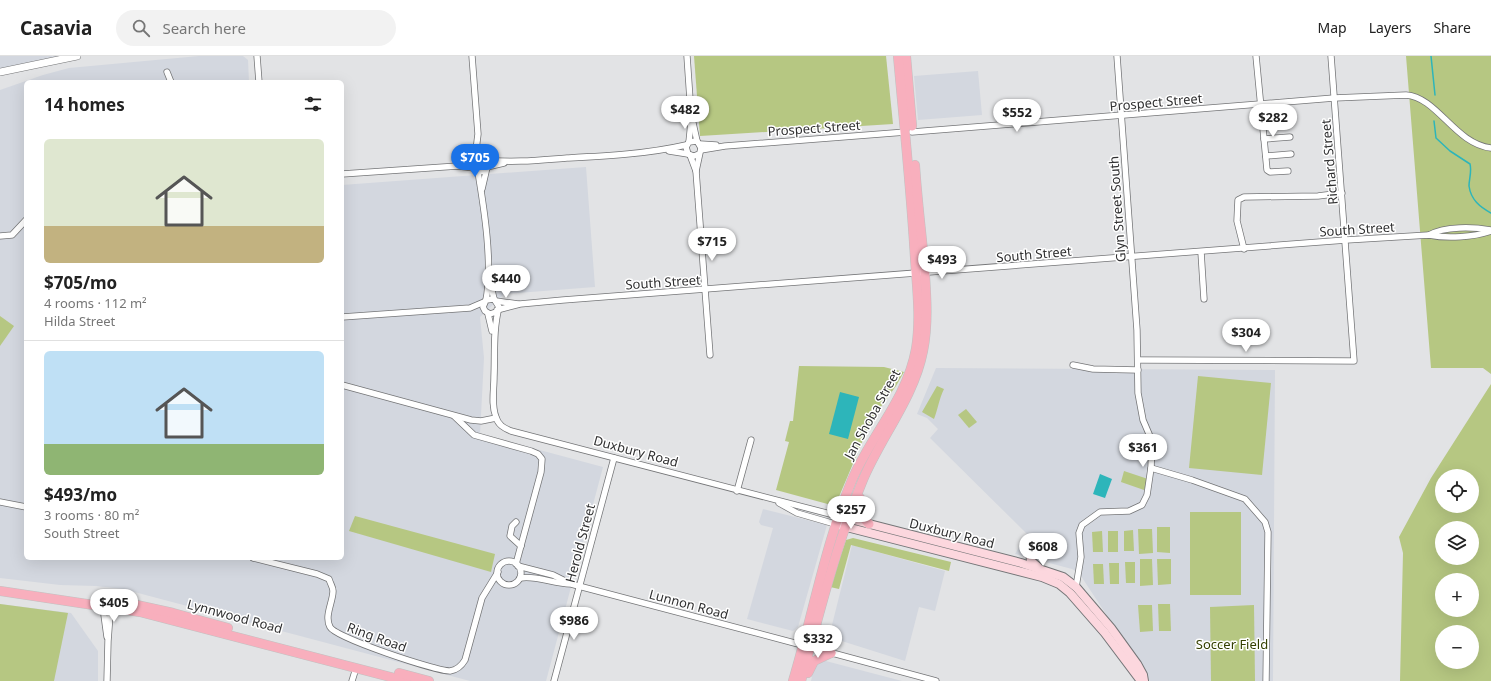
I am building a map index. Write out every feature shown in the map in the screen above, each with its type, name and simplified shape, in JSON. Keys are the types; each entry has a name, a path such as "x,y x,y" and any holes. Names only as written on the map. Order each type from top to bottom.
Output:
{"main road":[{"name":"Jan Shoba Street","path":"898,56 909,132"},
{"name":"Jan Shoba Street","path":"819,616 847,523 862,482 878,448 903,404 921,362 927,323 920,273 909,132 906,56"},
{"name":"Jan Shoba Street","path":"795,676 806,646 836,520 865,453 899,399 912,368 918,327 920,273"},
{"path":"862,482 859,510 863,518 869,524"},
{"name":"Duxbury Road","path":"836,520 1050,580 1070,593 1142,681"},
{"name":"Duxbury Road","path":"847,523 869,524 1021,563 1063,577 1076,587 1131,654 1142,672 1142,681"},
{"path":"1030,551 1031,561 1039,568"},
{"path":"991,564 1007,566 1021,563 1026,569 1044,575 1050,580"},
{"name":"Lynnwood Road","path":"0,591 32,595 46,594 173,613 428,681"},
{"name":"Lynnwood Road","path":"108,604 172,619 406,681"},
{"path":"806,646 814,622 819,616"},
{"path":"802,681 814,660 831,653 820,644 819,616"},
{"name":"Jan Shoba Street","path":"802,681 806,646"}],"street":[{"path":"0,77 77,56"},
{"path":"257,56 259,80"},
{"path":"472,56 478,134 486,168 482,190"},
{"path":"687,56 691,114 688,144 689,154 696,171"},
{"name":"Glyn Street South","path":"1076,587 1081,557 1079,533 1082,525 1100,512 1129,511 1142,505 1147,495 1152,468 1153,444 1141,412 1138,370 1139,360 1117,56"},
{"path":"1256,56 1268,171 1288,171"},
{"name":"Richard Street","path":"1139,360 1354,361 1331,56"},
{"path":"0,72 45,64"},
{"path":"167,72 170,80"},
{"name":"Prospect Street","path":"699,147 1121,116 1334,98 1402,95 1418,98 1472,142 1491,148"},
{"path":"691,114 699,147 696,171 710,355"},
{"path":"1263,123 1291,120"},
{"path":"478,134 474,159 482,190 488,274 483,307 493,335"},
{"path":"1264,139 1290,137"},
{"path":"344,174 458,166 476,170 506,162 661,150 688,144 699,147"},
{"path":"661,150 689,154 699,147"},
{"path":"1266,156 1291,154"},
{"path":"458,166 474,159 506,162"},
{"path":"1244,249 1237,221 1238,200 1244,197 1318,196 1342,193"},
{"path":"0,236 12,235 24,222"},
{"name":"South Street","path":"497,311 520,304 1346,240 1429,235 1437,231 1480,228 1491,230"},
{"path":"1201,252 1204,299"},
{"path":"344,386 476,421 496,418 494,402 493,335 498,304 495,300 488,274"},
{"path":"470,308 485,301 495,300"},
{"name":"South Street","path":"495,300 520,304"},
{"path":"344,316 470,308 486,312 497,311"},
{"path":"1073,365 1093,370 1138,370"},
{"path":"454,416 474,435 531,451 541,456 541,472 517,565"},
{"name":"Duxbury Road","path":"496,418 502,426 512,431 775,501 797,512 836,520"},
{"path":"737,491 750,440"},
{"name":"Herold Street","path":"554,681 614,458"},
{"path":"1152,468 1245,498 1265,522 1268,532 1266,681"},
{"path":"0,502 24,507"},
{"path":"516,522 512,526 510,536 521,546"},
{"name":"Ring Road","path":"261,560 317,574 329,579 333,589 328,622 334,632 353,641 410,660 450,671 459,667 465,660 482,598 498,572"},
{"path":"490,586 504,583 513,584 520,578 521,572 517,565 510,561 504,563 498,572 499,578 504,583"},
{"name":"Lunnon Road","path":"517,565 553,575 571,584"},
{"name":"Lunnon Road","path":"520,578 533,576 547,581 580,586 936,681"},
{"path":"107,681 108,604"},
{"path":"352,681 356,668"}],"shaded area":[{"path":"0,56 67,56 0,69"},
{"path":"199,56 243,56 248,60 249,80 29,80 69,68"},
{"path":"978,71 982,115 918,120 914,76"},
{"path":"24,82 24,560 344,560 344,185 586,167 595,287 504,294 480,317 484,358 480,434 603,467 546,681 470,681 123,589 96,586 60,585 0,578 0,90"},
{"path":"936,368 1275,370 1273,681 1150,681 1079,573 1072,569 1015,554 1027,534 930,438 938,429 927,418 917,414"},
{"path":"763,509 827,525 798,627 793,631 747,619 773,528 761,525 759,522"},
{"path":"852,545 945,571 935,611 919,607 905,661 829,637"},
{"path":"0,604 71,613 98,651 98,681 0,681"},
{"path":"822,660 902,681 811,681 815,663"}],"green space":[{"path":"694,56 886,56 893,124 700,136"},
{"path":"1406,56 1491,56 1491,374 1483,368 1431,368"},
{"path":"0,316 14,326 0,346"},
{"path":"799,366 884,367 904,372 896,386 872,419 835,506 776,490 789,442 785,441 790,421 793,421"},
{"path":"1198,376 1271,383 1262,475 1189,468"},
{"path":"1491,384 1491,681 1400,681 1403,553 1399,537 1435,472 1435,513 1479,513 1479,469 1437,469"},
{"path":"937,386 944,389 934,419 922,412"},
{"path":"966,409 977,422 969,428 958,415"},
{"path":"1124,471 1148,479 1144,490 1121,482"},
{"path":"1190,512 1241,512 1241,595 1190,595"},
{"path":"355,516 495,554 491,572 349,531"},
{"path":"1157,527 1170,527 1170,553 1157,552"},
{"path":"1138,529 1152,529 1153,553 1139,554"},
{"path":"1133,530 1134,551 1124,551 1124,531"},
{"path":"1102,531 1103,552 1093,552 1092,532"},
{"path":"1108,531 1118,531 1118,552 1108,552"},
{"path":"853,538 951,562 949,571 851,545 839,589 830,587 846,540"},
{"path":"1140,559 1152,559 1153,585 1140,586"},
{"path":"1157,559 1171,559 1171,584 1158,585"},
{"path":"1125,562 1135,562 1135,583 1126,583"},
{"path":"1109,563 1119,563 1119,584 1110,584"},
{"path":"1093,564 1103,564 1104,584 1094,584"},
{"path":"0,604 68,613 54,681 0,681"},
{"path":"1158,604 1170,604 1171,631 1159,631"},
{"path":"1138,605 1152,605 1153,631 1140,632"},
{"name":"Soccer Field","path":"1254,605 1255,681 1211,681 1210,607"}],"water":[{"path":"840,392 859,397 848,439 829,434"},
{"path":"1100,474 1112,479 1105,498 1093,494"}],"waterway":[{"path":"1431,56 1435,95"},
{"path":"1434,121 1436,138 1450,151 1470,164 1470,191 1480,206 1491,213"}]}
